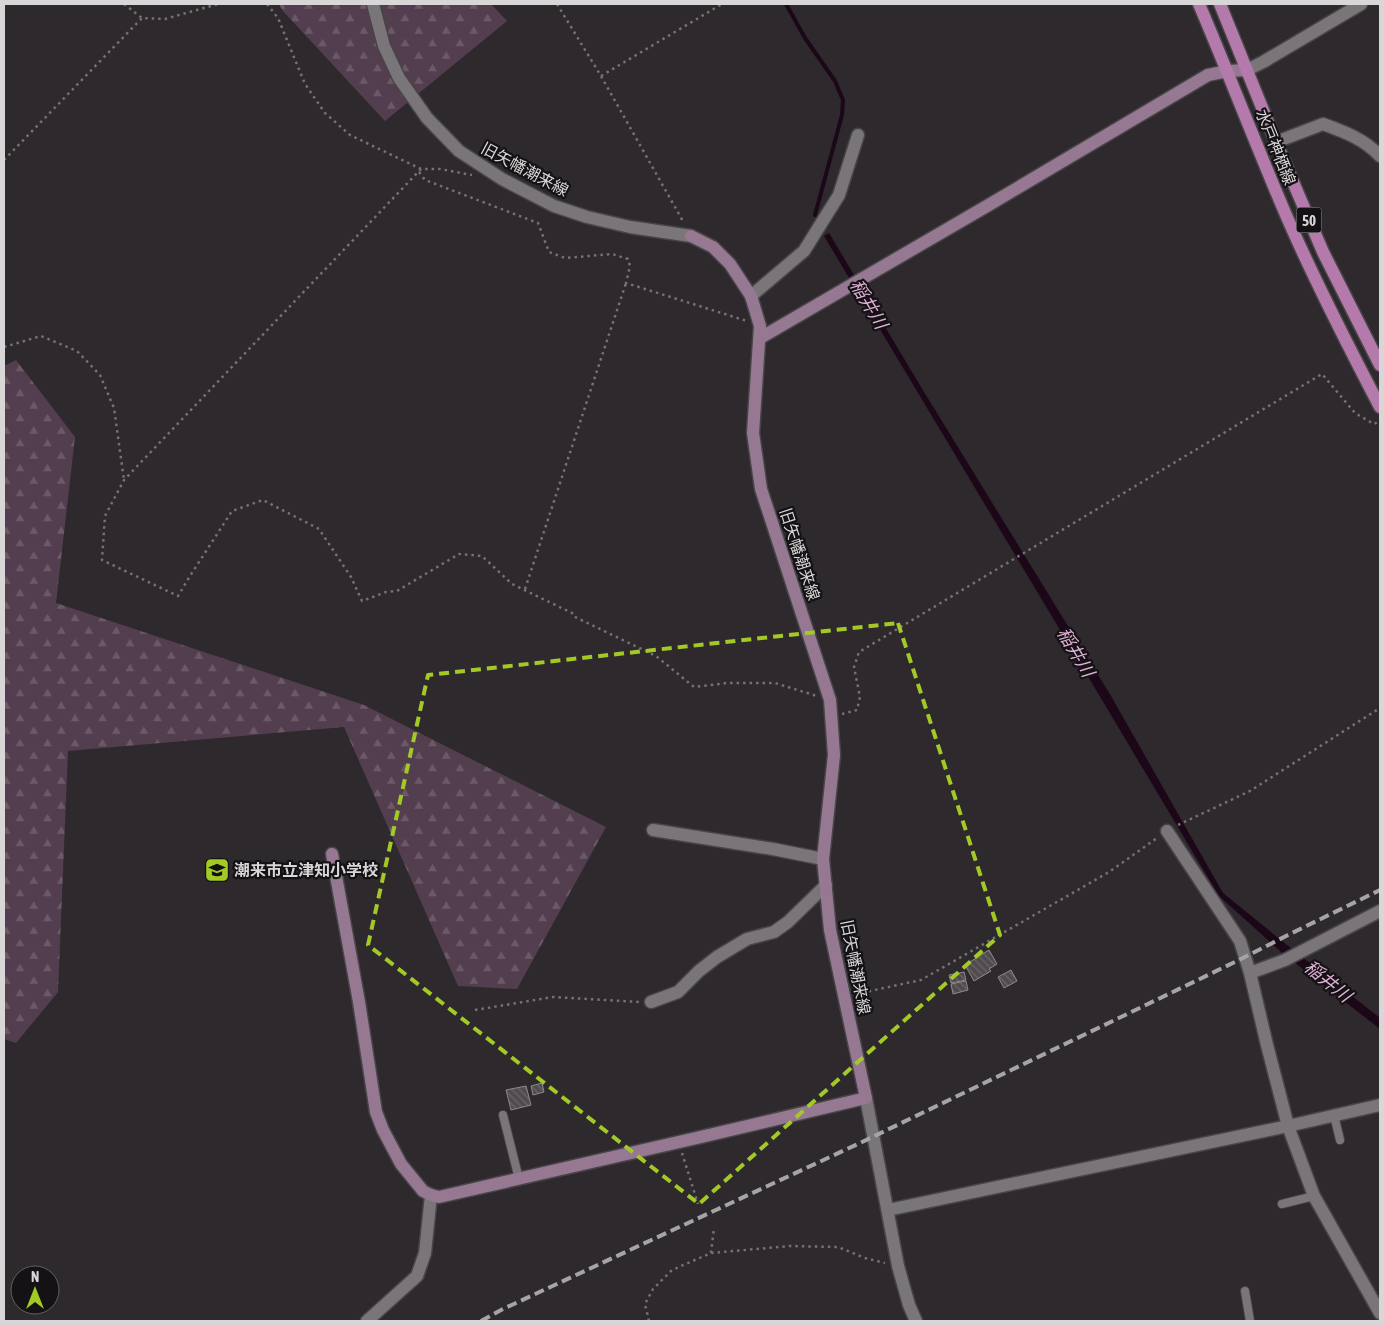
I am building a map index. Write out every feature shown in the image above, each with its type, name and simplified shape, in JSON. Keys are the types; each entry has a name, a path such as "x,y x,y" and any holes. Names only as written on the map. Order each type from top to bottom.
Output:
{"main road":[{"name":"水戸神栖線","path":"1199,4 1307,263 1380,407"},
{"name":"水戸神栖線","path":"1220,4 1323,252 1380,365"}],"street":[{"name":"旧矢幡潮来線","path":"373,4 384,46 398,78 427,118 459,151 502,179 554,206 595,219 630,227 692,236 713,247 730,264 751,296 760,332 753,433 761,489 830,700 834,755 823,859 830,930 866,1098 898,1266 909,1305 916,1321"},
{"path":"760,332 856,283 1208,75 1248,70 1361,4"},
{"path":"1276,142 1323,124 1352,134 1380,156"},
{"path":"751,296 804,251 840,195 858,135"},
{"path":"1171,829 1240,941 1250,973 1288,1126 1314,1196 1380,1313"},
{"path":"653,830 823,859"},
{"path":"332,854 359,1002 376,1112 401,1164 423,1191 431,1195 439,1196 519,1179 866,1098"},
{"path":"651,1002 678,992 699,971 717,957 747,939 774,932 788,922 826,885"},
{"path":"1250,973 1285,960 1380,911"},
{"path":"888,1210 1380,1105"},
{"path":"367,1321 417,1276 425,1253 431,1195"}],"lane":[{"path":"1334,1114 1340,1140"},
{"path":"503,1115 519,1179"},
{"path":"1282,1204 1314,1196"},
{"path":"1245,1291 1250,1321"}],"path":[{"path":"124,4 142,18 165,19 218,4"},
{"path":"267,4 278,18 305,84 325,113 350,135 421,169 440,169 477,176"},
{"path":"557,4 601,76 692,236"},
{"path":"601,76 722,4"},
{"path":"4,160 142,18"},
{"path":"421,169 124,480 105,516 102,560 178,596 232,511 263,500 319,529 351,577 362,601 386,592 397,591 459,554 482,556 512,584 656,656 694,687 727,683 775,683 830,700"},
{"path":"418,173 425,180 538,223 549,252 565,258 612,254 628,259 630,266 525,589"},
{"path":"626,283 760,332"},
{"path":"4,347 41,336 77,351 100,375 114,408 124,480"},
{"path":"831,716 857,710 860,697 854,667 859,652 1322,374 1354,413 1374,424 1380,421"},
{"path":"844,996 921,980 1109,872 1171,829 1250,791 1380,708"},
{"path":"475,1010 552,997 651,1002"},
{"path":"679,1142 698,1204"},
{"path":"711,1253 714,1228"},
{"path":"649,1321 646,1304 653,1289 672,1270 711,1253 790,1246 838,1247 865,1258 898,1266"}],"highlighted area":[{"path":"898,623 1000,935 699,1204 368,945 428,675"}],"green space":[{"path":"279,4 491,4 507,21 385,121 282,10"},
{"path":"16,360 75,437 56,603 364,705 606,827 517,989 458,986 344,727 68,751 58,992 16,1043 4,1039 4,366"}],"water":[{"path":"829,233 921,387 1111,696 1223,893 1380,1018 1380,1029 1281,952 1219,896 824,236"}],"building":[{"path":"989,950 997,964 989,969 991,971 974,981 965,965"},
{"path":"1011,970 1017,981 1004,988 998,977"},
{"path":"964,972 966,980 951,983 949,975"},
{"path":"966,981 968,990 953,994 951,984"},
{"path":"542,1083 544,1092 533,1095 531,1086"},
{"path":"526,1086 531,1105 511,1110 506,1090"}],"waterway":[{"name":"稲井川","path":"786,4 805,38 835,81 843,100 842,115 815,215"}],"railway":[{"path":"481,1321 503,1309 860,1143 1380,890"}],"place":[{"name":"潮来市立津知小学校","path":"217,870"}]}
